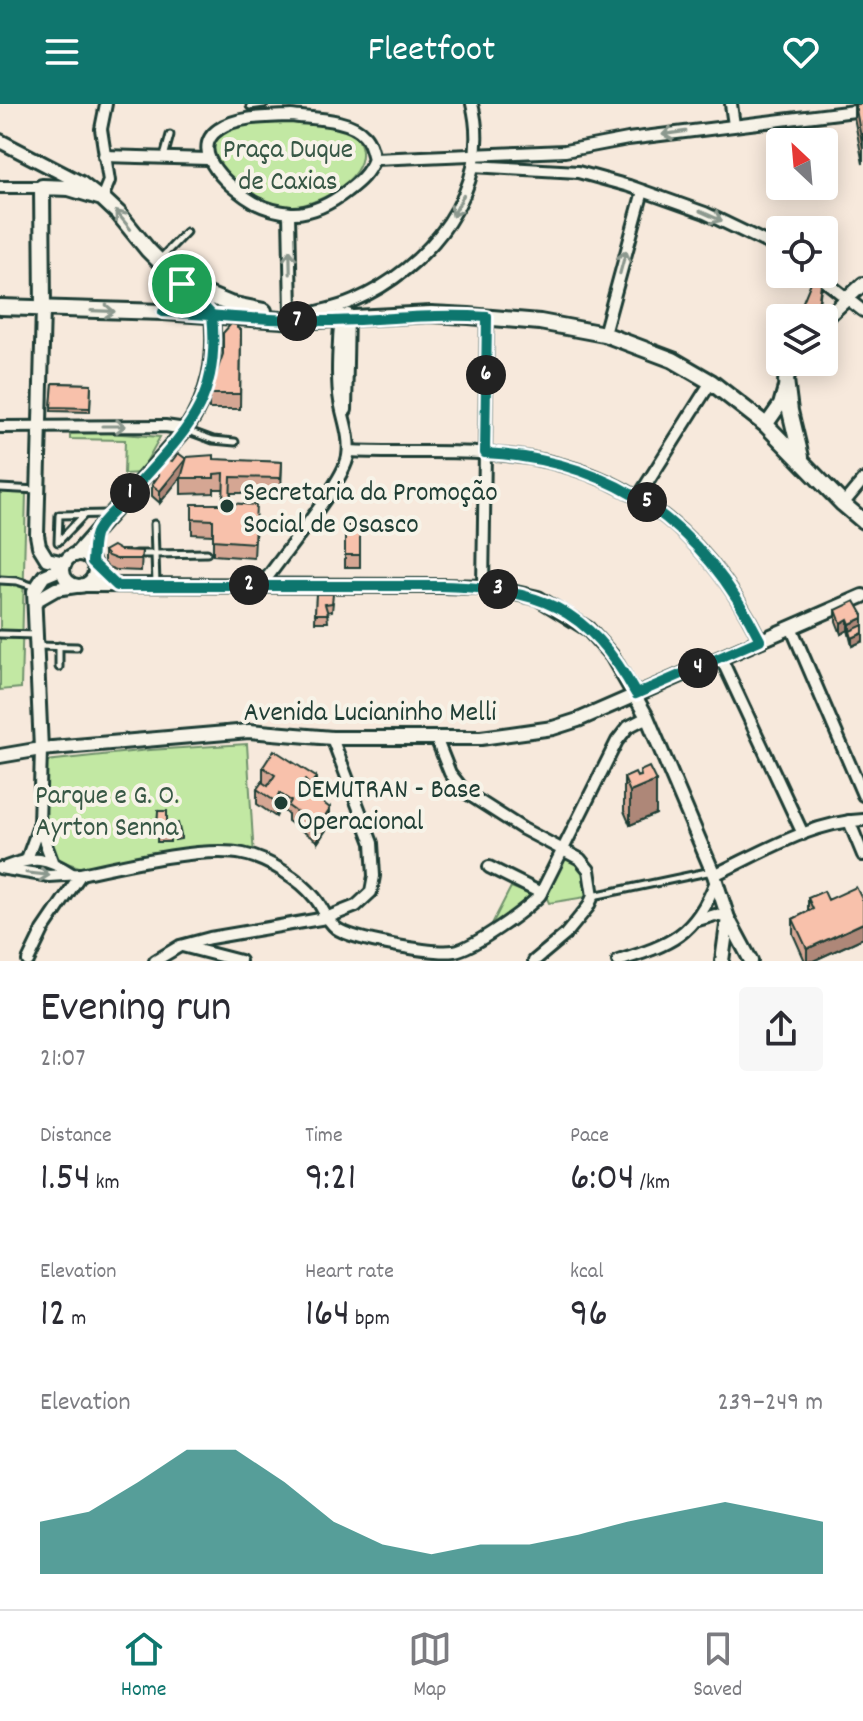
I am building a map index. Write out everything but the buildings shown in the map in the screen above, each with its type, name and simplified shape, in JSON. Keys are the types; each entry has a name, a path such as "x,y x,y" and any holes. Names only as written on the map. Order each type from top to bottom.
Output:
{"main road":[{"path":"43,308 42,194 69,188 102,198 212,315"},
{"path":"163,312 177,300 182,284"},
{"path":"182,284 221,301 255,311 317,312 345,317"},
{"path":"0,307 163,312 256,320 431,314 540,322 604,334 673,360 711,382 766,425 863,521"},
{"path":"786,380 796,441 803,461"}],"street":[{"path":"0,141 81,183 102,198 109,181 101,129 106,104"},
{"path":"291,104 291,116"},
{"path":"317,312 367,293 408,268 436,240 462,201 474,161 477,133 472,104"},
{"path":"731,104 734,125"},
{"path":"474,161 501,155 565,151 734,125 863,110"},
{"path":"291,116 355,128 369,142 374,159 364,177 336,198 306,212 289,213 257,204 227,183 208,159 210,138 228,124 291,116"},
{"path":"578,172 574,160 581,148"},
{"path":"565,151 572,160 566,169"},
{"path":"501,155 498,161 502,168"},
{"path":"104,156 208,159"},
{"path":"0,187 42,194 40,175 33,159"},
{"path":"374,159 474,161 502,168 566,169 705,213 766,242"},
{"path":"604,334 643,191"},
{"path":"289,213 291,312"},
{"path":"838,306 863,284"},
{"path":"836,288 863,311"},
{"path":"367,293 369,318"},
{"path":"43,308 39,546 47,559 67,562"},
{"path":"80,586 67,581 67,562 186,429 202,402 213,362 212,315"},
{"path":"262,585 344,468 349,451 340,400 345,317"},
{"path":"483,587 487,317"},
{"path":"766,425 780,405 787,376"},
{"path":"639,496 711,382"},
{"path":"0,427 165,426 186,429"},
{"path":"349,451 485,453 541,459 599,477 639,496 673,523 713,565 739,599 760,640"},
{"path":"843,504 863,480"},
{"path":"80,586 94,576 95,533"},
{"path":"27,859 39,826 41,749 36,587 49,572 84,555 117,586"},
{"path":"35,601 56,589 157,585 483,587 538,598 588,629 612,656 636,694 714,876 728,918 751,961"},
{"name":"Avenida Lucianinho Melli","path":"0,756 41,749 249,731 332,738 481,738 553,728 578,720 791,627 861,601"},
{"path":"791,627 863,795"},
{"path":"721,658 803,834"},
{"path":"2,868 49,876 153,860 243,854 274,867 298,882 314,895 326,918 337,928 366,940 454,951 474,944 531,905 541,893 617,741 633,723 647,717"},
{"path":"155,961 180,946 326,918 362,902 371,892 374,876 372,843 332,738"},
{"path":"436,738 450,773 465,792 580,859 589,870 593,896 579,920 534,961"},
{"path":"714,876 803,834 863,820"},
{"path":"849,821 863,855"},
{"path":"39,826 52,861"},
{"path":"2,868 27,859 52,861 76,874"},
{"path":"489,867 541,893"},
{"path":"28,961 76,874"},
{"path":"618,961 675,941 696,921 709,900 714,876"},
{"path":"696,921 707,916 728,918"},
{"path":"722,961 728,918"},
{"path":"180,946 240,961"}],"lane":[{"path":"250,106 264,104"},
{"path":"164,158 170,135"},
{"path":"158,261 186,232"},
{"path":"186,429 213,440 235,442"},
{"path":"0,488 38,490"},
{"path":"85,514 58,542 59,515 85,514 112,514"},
{"path":"154,524 157,585"},
{"path":"126,554 207,553"},
{"path":"0,580 36,587"},
{"path":"0,634 77,647"},
{"path":"59,646 59,667"},
{"path":"593,896 714,876"}],"green space":[{"name":"Praça Duque de Caxias","path":"304,119 347,128 354,133 361,146 361,159 356,171 347,182 320,199 290,207 267,204 229,179 214,159 214,142 227,127 257,121"},
{"path":"70,430 160,437 140,473 124,474 125,440 70,439"},
{"path":"0,492 26,492 21,688 0,690"},
{"name":"Parque e G. O. Ayrton Senna","path":"247,744 254,857 241,852 82,868 59,859 54,852 47,828 46,761"},
{"path":"565,858 581,868 592,896 549,903 545,894"},
{"path":"511,887 537,897 491,926"}],"place":[{"name":"Secretaria da Promoção Social de Osasco","path":"227,506"},
{"name":"DEMUTRAN - Base Operacional","path":"281,803"}],"route":[{"path":"182,284 177,300 163,312 212,315 256,320 296,321 431,314 487,317 485,453 541,459 599,477 639,496 673,523 713,565 739,599 760,640 636,694 612,656 588,629 538,598 515,592 489,587 441,586 117,586 92,562 95,533 186,429 199,410 210,378 213,362 212,315 182,284"}]}
